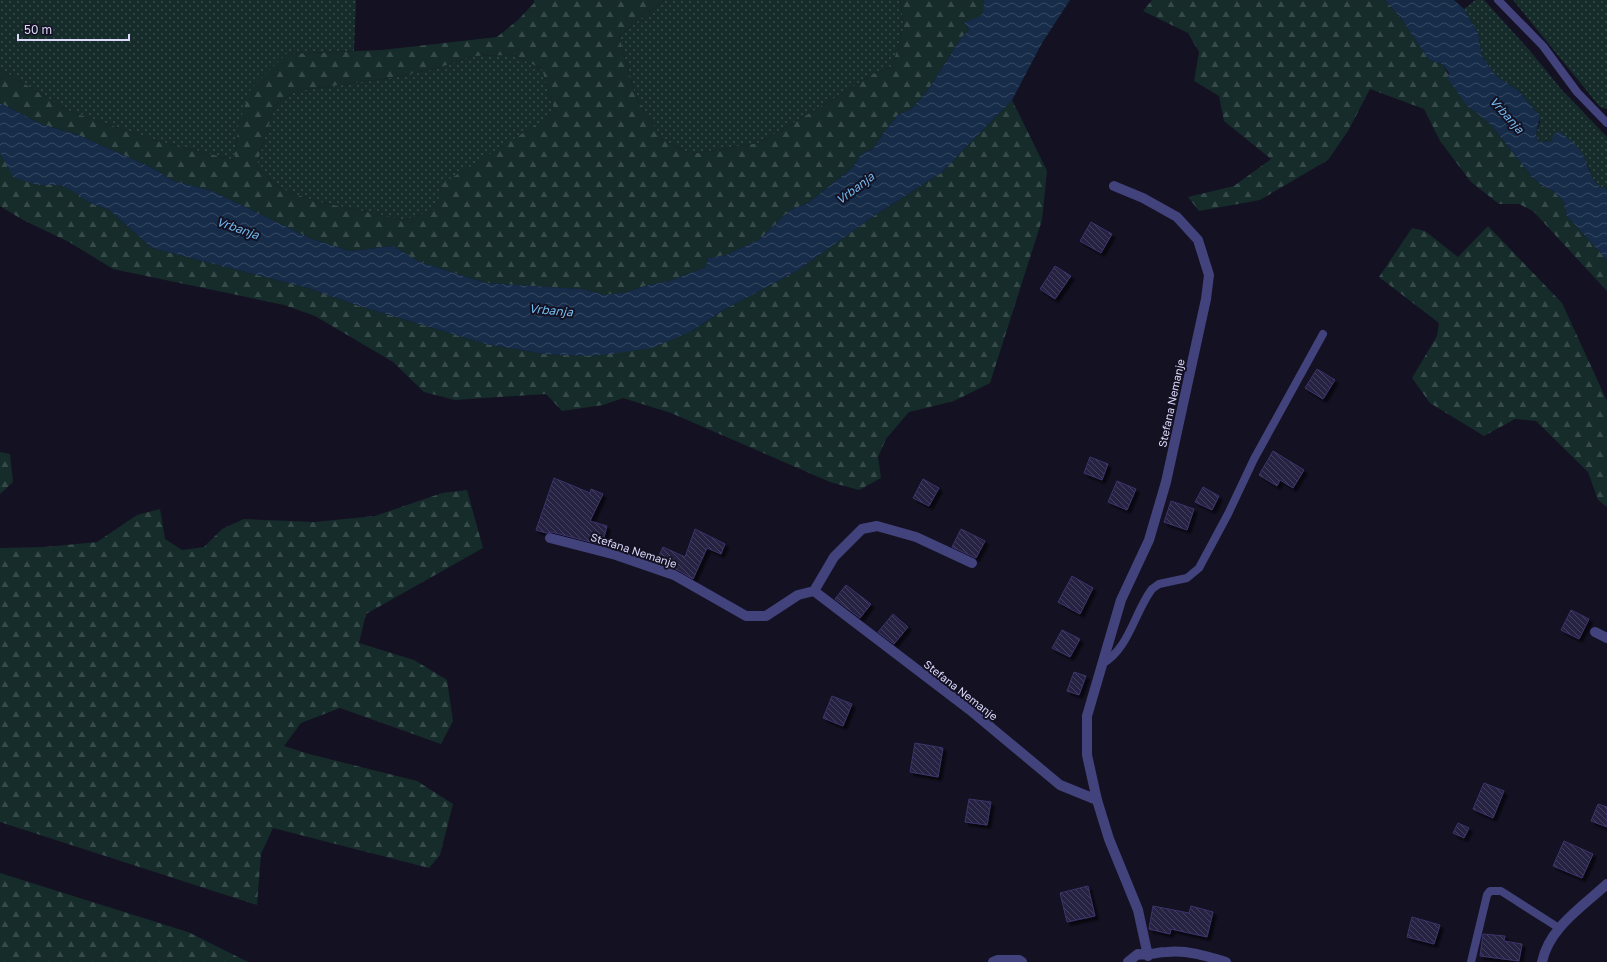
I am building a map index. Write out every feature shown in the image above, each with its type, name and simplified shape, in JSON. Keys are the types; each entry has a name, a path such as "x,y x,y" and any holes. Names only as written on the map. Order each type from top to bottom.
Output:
{"street":[{"name":"Stefana Nemanje","path":"1114,186 1143,198 1177,217 1198,240 1209,275 1206,299 1166,482 1149,540 1121,600 1087,716 1087,755 1097,800 1108,838 1138,910 1141,957"},
{"path":"814,591 834,556 862,529 877,526 916,537 972,564"},
{"name":"Stefana Nemanje","path":"550,538 616,555 674,575 746,616 766,616 798,595 814,591 970,710 1060,785 1097,800"},
{"path":"1595,632 1607,638"},
{"path":"1542,962 1548,943 1559,928 1607,884"},
{"path":"1128,962 1141,957 1165,952 1189,952 1226,962"},
{"path":"993,962 998,960 1019,960 1022,962"}],"lane":[{"path":"1498,0 1543,46 1577,92 1607,123"},
{"path":"1102,664 1110,660 1118,651 1152,589 1159,584 1187,578 1199,568 1228,514 1254,459 1323,334"},
{"path":"1471,962 1487,895 1490,890 1501,891 1559,928"}],"green space":[{"path":"0,0 356,0 354,51 286,54 239,123 234,160 154,140 71,112 0,69"},
{"path":"534,0 664,0 619,36 635,95 662,139 691,154 759,143 873,74 892,67 904,26 900,0 984,0 982,17 964,22 969,30 961,38 928,90 911,109 898,115 884,132 873,149 861,154 853,167 808,203 790,210 760,239 726,255 708,258 706,267 669,281 648,285 627,292 605,295 582,289 486,283 420,262 393,246 350,251 312,239 212,191 174,181 151,167 78,135 41,124 0,103 0,69 71,112 154,140 234,160 239,123 251,88 286,54 382,50 497,37 518,20 534,3","holes":["514,55 542,69 555,113 442,184 436,209 405,220 314,201 282,189 256,167 275,105 296,91 396,77 438,68 472,56"]},
{"path":"664,0 900,0 904,26 892,67 873,74 759,143 691,154 662,139 635,95 619,36"},
{"path":"1152,0 1385,0 1400,17 1429,60 1442,64 1468,107 1492,126 1532,177 1541,185 1553,191 1564,202 1566,215 1607,260 1607,291 1533,211 1519,204 1499,204 1471,182 1440,141 1424,109 1370,89 1348,131 1328,160 1260,200 1199,211 1188,197 1234,186 1271,159 1224,121 1219,96 1194,81 1199,52 1188,33 1143,11"},
{"path":"1475,0 1484,0 1531,52 1561,89 1607,137 1607,189 1596,183 1587,163 1552,141 1539,142 1536,134 1540,122 1536,111 1518,90 1496,76 1482,56 1478,33 1464,9"},
{"path":"1513,0 1607,0 1607,109 1600,107"},
{"path":"514,55 542,69 555,113 528,131 436,209 405,220 314,201 282,189 256,167 275,105 296,91 396,77 438,68 472,56"},
{"path":"1012,100 1047,171 1042,220 990,383 954,401 909,412 886,439 878,457 881,478 859,490 830,482 671,413 623,398 603,405 562,411 546,394 455,400 424,392 393,362 315,316 284,305 113,269 69,242 23,220 0,206 0,153 38,185 60,185 77,193 88,202 109,210 152,248 308,288 359,306 486,344 544,354 584,356 692,331 725,309 797,271 874,216 941,173"},
{"path":"1488,226 1562,303 1607,401 1607,507 1598,500 1588,472 1536,421 1515,419 1484,436 1430,403 1412,378 1437,336 1439,323 1379,277 1412,228 1425,231 1458,257"},
{"path":"0,452 10,454 13,482 0,494"},
{"path":"467,490 483,548 366,614 359,643 414,660 447,680 453,721 441,744 340,708 301,723 284,746 309,754 417,781 453,804 440,855 429,868 273,828 261,854 257,905 0,822 0,548 45,547 97,542 137,515 160,509 165,539 182,550 204,547 222,529 244,519 314,522 375,516 442,493"},
{"path":"0,873 188,932 248,962 0,962"}],"water":[{"name":"Vrbanja","path":"984,0 1070,0 1042,43 1012,100 941,173 874,216 797,271 725,309 692,331 652,348 584,356 544,354 486,344 359,306 308,288 152,248 109,210 88,202 76,193 60,185 38,185 13,177 0,153 0,103 41,124 78,135 151,167 174,181 212,191 312,239 350,251 393,246 420,262 486,283 582,289 605,295 627,292 648,285 669,281 706,267 708,258 726,255 760,239 790,210 808,203 853,167 861,154 873,149 884,132 898,115 911,109 928,90 961,38 969,30 964,22 982,16"},
{"name":"Vrbanja","path":"1385,0 1454,0 1464,9 1478,33 1482,56 1496,76 1518,90 1540,116 1536,134 1539,142 1552,141 1553,135 1559,131 1573,142 1580,150 1593,179 1601,187 1607,189 1607,260 1566,215 1564,202 1553,191 1541,185 1532,177 1492,126 1468,107 1447,78 1449,73 1442,64 1429,60 1400,17"}],"building":[{"path":"1091,222 1112,234 1101,253 1080,241"},
{"path":"1055,266 1071,276 1055,299 1040,289"},
{"path":"1317,369 1335,380 1323,399 1305,388"},
{"path":"1273,451 1304,470 1293,488 1280,480 1277,486 1259,475"},
{"path":"1090,457 1108,464 1102,480 1084,473"},
{"path":"554,478 590,493 591,489 603,494 590,521 607,526 602,545 552,532 546,533 536,530"},
{"path":"923,479 939,488 929,506 913,498"},
{"path":"1117,481 1136,489 1127,510 1108,502"},
{"path":"1203,487 1219,496 1212,510 1195,502"},
{"path":"1171,501 1194,509 1187,530 1164,522"},
{"path":"695,529 725,544 721,554 707,548 693,579 676,569 656,562 663,547 685,557"},
{"path":"961,529 985,541 976,558 952,547"},
{"path":"1072,576 1093,588 1080,614 1058,602"},
{"path":"846,585 871,604 860,618 835,599"},
{"path":"1571,610 1589,619 1579,639 1561,630"},
{"path":"893,614 908,627 894,644 878,632"},
{"path":"1062,630 1080,639 1070,657 1052,648"},
{"path":"1074,672 1086,676 1079,695 1067,691"},
{"path":"832,696 852,704 843,726 823,718"},
{"path":"915,743 943,748 938,777 910,772"},
{"path":"1484,783 1504,791 1493,818 1473,809"},
{"path":"969,799 991,802 987,825 965,822"},
{"path":"1598,804 1607,807 1607,827 1591,821"},
{"path":"1458,823 1469,828 1464,838 1453,833"},
{"path":"1564,841 1593,854 1582,878 1553,866"},
{"path":"1088,886 1095,916 1067,922 1060,893"},
{"path":"1153,906 1189,913 1191,906 1213,912 1207,937 1171,929 1170,934 1149,929"},
{"path":"1412,917 1440,925 1434,944 1407,937"},
{"path":"1483,934 1505,936 1504,941 1522,944 1519,961 1480,956"}]}
